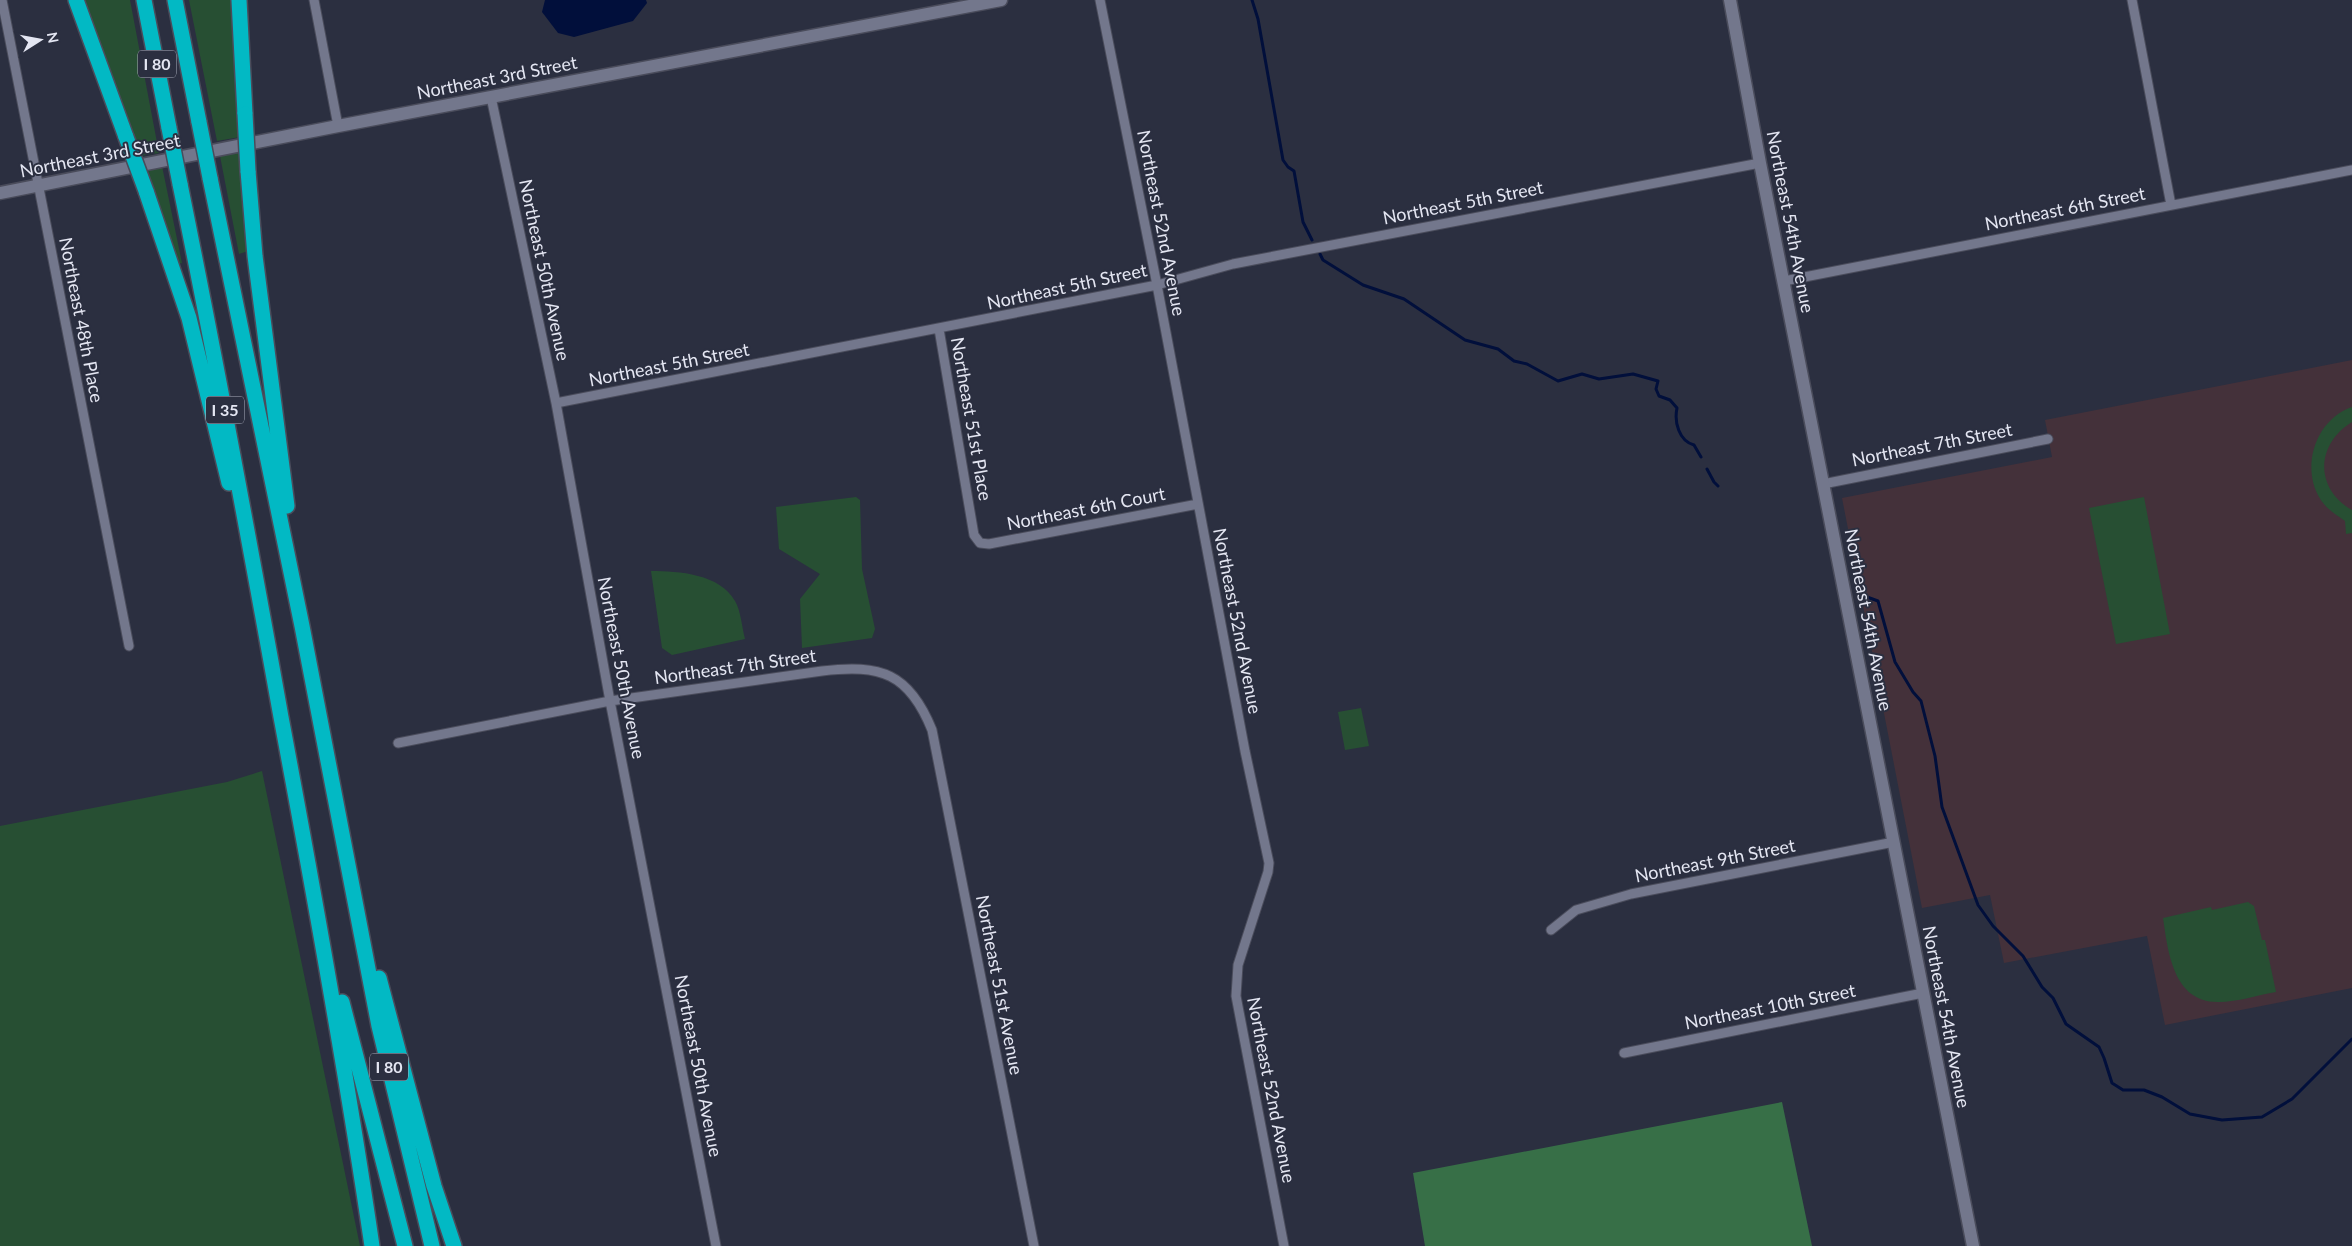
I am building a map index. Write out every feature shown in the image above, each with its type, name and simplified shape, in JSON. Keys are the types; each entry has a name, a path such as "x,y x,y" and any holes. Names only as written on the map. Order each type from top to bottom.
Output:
{"highway":[{"path":"76,0 190,318 267,638"},
{"name":"I 80","path":"144,0 180,184"},
{"name":"I 80","path":"175,0 302,626 379,1026 432,1246"},
{"path":"239,0 248,171 255,256 302,626"},
{"name":"I 35","path":"180,184 238,475 314,897 405,1246"},
{"path":"353,887 387,1005 434,1186 454,1246"},
{"path":"314,897 345,1071 372,1246"}],"main road":[{"name":"Northeast 3rd Street","path":"0,193 338,126 1001,0"},
{"name":"Northeast 54th Avenue","path":"1730,0 1760,163 1973,1246"}],"street":[{"name":"Northeast 48th Place","path":"2,0 129,646"},
{"path":"314,0 338,126"},
{"name":"Northeast 52nd Avenue","path":"1100,0 1269,863 1268,872 1238,965 1236,996 1284,1246"},
{"path":"2132,0 2171,205"},
{"name":"Northeast 50th Avenue","path":"491,97 556,403 610,701 716,1246"},
{"name":"Northeast 5th Street","path":"556,403 1157,285 1233,264 1760,163"},
{"name":"Northeast 6th Street","path":"1784,281 2352,170"},
{"name":"Northeast 51st Place","path":"939,329 974,535 980,542"},
{"name":"Northeast 7th Street","path":"1823,484 2048,439"},
{"name":"Northeast 6th Court","path":"980,542 989,544 1198,504"},
{"name":"Northeast 7th Street","path":"398,744 610,701 844,668 865,669 883,673 902,682 912,692 924,710 932,730"},
{"name":"Northeast 51st Avenue","path":"932,730 1034,1246"},
{"name":"Northeast 9th Street","path":"1551,930 1576,910 1631,894 1894,842"},
{"name":"Northeast 10th Street","path":"1624,1053 1923,993"}],"shaded area":[{"path":"2352,360 2352,988 2165,1025 2147,936 2004,963 1990,895 1922,908 1842,498 2052,457 2045,420"}],"green space":[{"path":"83,0 130,0 159,153 140,156"},
{"path":"189,0 233,0 240,137 217,141"},
{"path":"241,152 248,251 239,254 220,156"},
{"path":"162,166 182,263 178,264 145,169"},
{"path":"2352,407 2352,422 2340,431 2331,442 2324,466 2331,490 2340,501 2352,510 2352,533 2346,534 2345,521 2327,508 2319,497 2314,485 2312,458 2315,445 2329,422 2340,413"},
{"path":"856,497 860,500 862,569 875,629 872,638 802,648 800,599 820,574 779,549 776,507"},
{"path":"2144,497 2170,634 2116,644 2089,508"},
{"path":"651,571 686,573 719,585 728,592 737,605 745,639 672,655 662,648"},
{"path":"1361,708 1369,746 1345,750 1338,712"},
{"path":"262,771 360,1246 0,1246 0,826 227,782"},
{"path":"2248,902 2254,906 2262,940 2265,940 2276,992 2226,1002 2204,1000 2192,994 2182,985 2176,973 2167,945 2163,918 2211,907 2212,910"},
{"path":"1782,1102 1812,1246 1425,1246 1413,1173"}],"water":[{"path":"545,0 646,0 647,3 633,21 574,37 558,33 542,12"}],"waterway":[{"path":"1252,0 1258,19 1283,160 1294,171 1303,222 1312,240"},
{"path":"1320,254 1323,260 1363,285 1404,299 1465,340 1498,349 1514,361 1527,364 1558,381 1582,374 1599,379 1633,374 1658,381 1656,389 1659,396 1670,400 1677,408 1676,419 1681,435 1685,440 1694,445 1701,457"},
{"path":"1707,469 1718,486"},
{"path":"1867,597 1878,601 1895,662 1913,692 1921,701 1935,756 1942,807 1978,905 1993,926 2023,956 2042,987 2053,998 2066,1024 2099,1047 2112,1083 2123,1090 2144,1090 2162,1097 2190,1114 2222,1120 2262,1117 2292,1099 2352,1039"}]}
